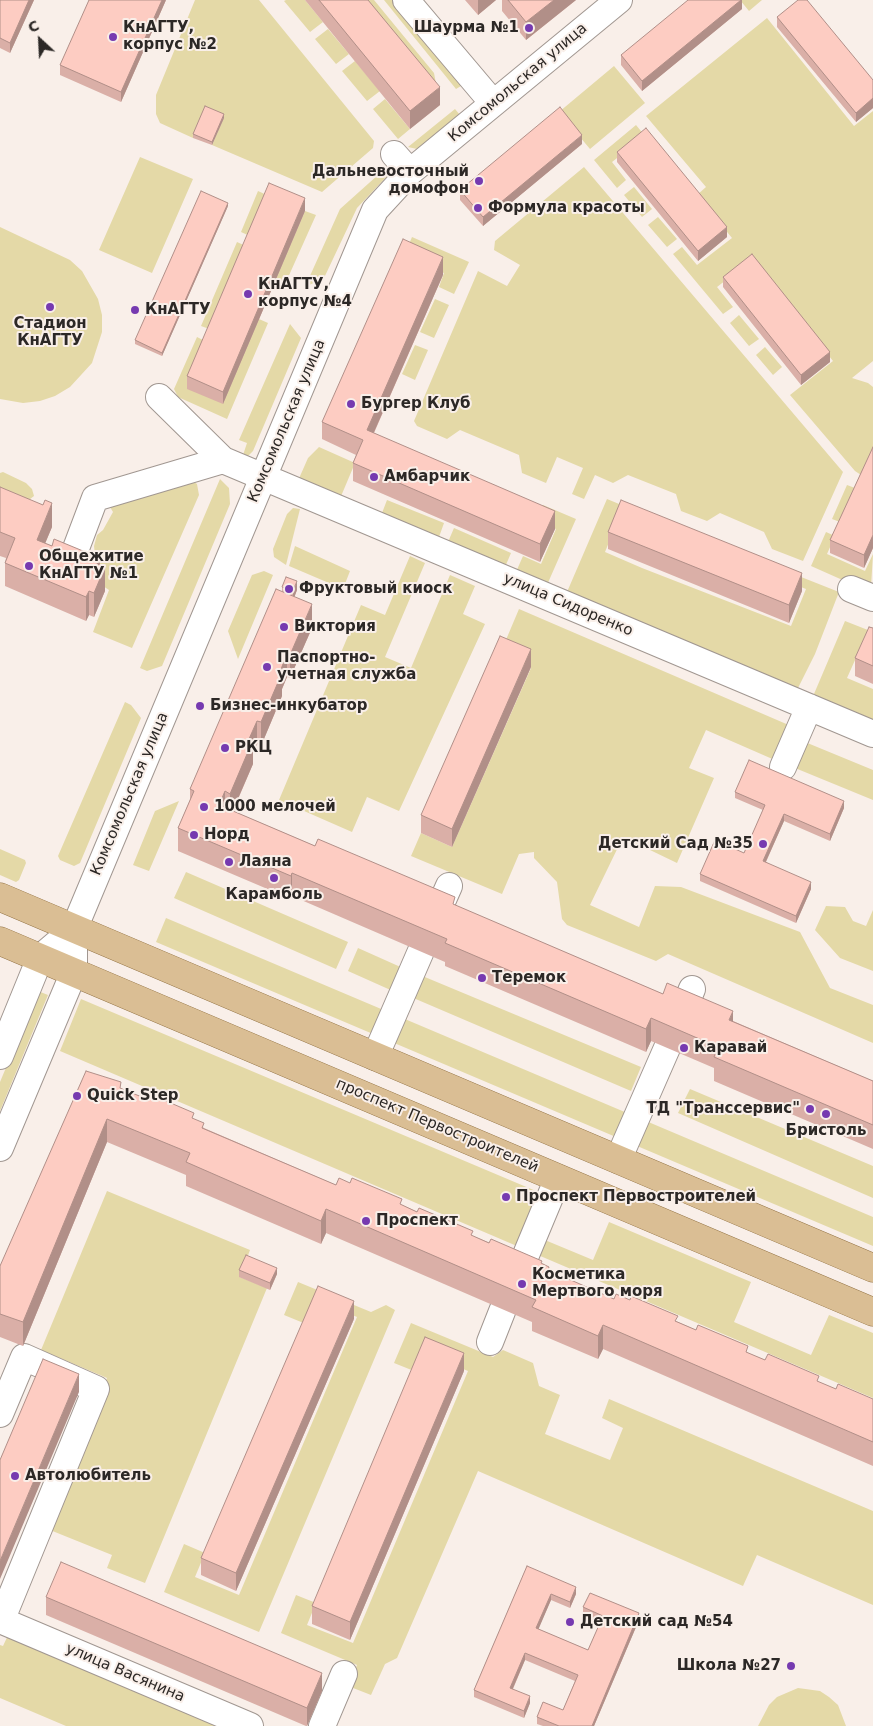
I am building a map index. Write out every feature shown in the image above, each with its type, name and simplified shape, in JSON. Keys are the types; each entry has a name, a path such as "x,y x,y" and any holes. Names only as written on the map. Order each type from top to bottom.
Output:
{"main road":[{"path":"0,898 873,1268"},
{"name":"проспект Первостроителей","path":"0,941 873,1312"},
{"path":"359,1093 374,1057"},
{"path":"558,1178 574,1142"},
{"path":"602,1197 618,1160"}],"street":[{"path":"406,0 494,103"},
{"name":"Комсомольская улица","path":"0,1148 74,972 74,929 375,210 402,163 494,103 619,0"},
{"path":"75,552 96,498 222,460 159,397"},
{"name":"улица Сидоренко","path":"222,460 873,734"},
{"path":"783,767 809,707"},
{"path":"437,913 449,886"},
{"name":"Комсомольская улица","path":"0,1056 40,958 74,929"},
{"path":"374,1057 421,951"},
{"path":"682,1013 692,989"},
{"path":"618,1160 666,1048"},
{"path":"518,1274 558,1178"},
{"path":"490,1342 503,1309"},
{"path":"0,1414 24,1358 96,1388 0,1620"},
{"name":"улица Васянина","path":"0,1620 250,1726"},
{"path":"322,1726 344,1674"}],"shaded area":[{"path":"195,0 259,0 374,141 373,148 322,192 212,145 224,117 205,110 193,138 160,123 156,114 156,95"},
{"path":"305,0 323,22 310,32 284,1"},
{"path":"354,0 374,0 434,73 440,105"},
{"path":"384,0 398,0 466,83 456,89"},
{"path":"740,0 762,0 749,11"},
{"path":"767,18 854,126 873,111 873,361 852,378 868,383 873,387 873,456 861,475 855,471 790,395 833,361 752,260 717,287 733,307 723,314 673,254 682,247 697,265 732,238 697,195 706,187 646,116"},
{"path":"328,29 349,54 336,64 315,39"},
{"path":"355,61 380,91 367,101 342,71"},
{"path":"614,66 645,103 590,149 559,112"},
{"path":"385,99 410,129 398,139 373,109"},
{"path":"455,109 460,115 417,149 408,147"},
{"path":"636,125 645,136 612,162 626,180 617,188 594,160"},
{"path":"140,157 193,179 152,273 99,250"},
{"path":"388,166 392,171 357,208 324,278 305,287 340,209"},
{"path":"584,167 843,472 803,561 772,549 764,532 720,513 707,521 681,511 676,494 628,475 613,483 595,475 584,499 572,494 583,468 557,457 546,483 522,473 519,455 460,430 447,439 417,426 414,421 478,271 507,286 520,265 494,250 495,241"},
{"path":"634,187 652,209 642,217 624,195"},
{"path":"258,191 269,196 252,237 241,232"},
{"path":"305,211 316,215 282,291 272,287"},
{"path":"658,217 677,239 667,247 648,225"},
{"name":"Стадион КнАГТУ","path":"0,227 70,260 82,271 98,299 102,315 102,332 92,363 70,387 55,396 40,401 23,403 0,399"},
{"path":"412,237 469,262 454,294 439,287 444,273 404,256"},
{"path":"237,242 248,247 212,330 201,326"},
{"path":"435,299 449,305 434,338 420,332"},
{"path":"739,315 759,339 749,346 730,323"},
{"path":"259,319 268,323 227,419 178,397 174,389 197,337 207,342"},
{"path":"290,324 301,338 253,451 246,458 242,458 247,443 239,440"},
{"path":"415,345 428,350 415,380 402,374"},
{"path":"765,347 782,367 773,375 756,355"},
{"path":"319,447 355,463 339,501 297,483 308,458"},
{"path":"3,472 26,483 32,489 34,496 25,503 0,497 0,473"},
{"path":"189,479 197,484 199,495 132,648 93,632 109,590 103,586 97,574 94,546 97,535 103,530 113,512 110,507"},
{"path":"220,479 229,488 230,504 162,666 147,671 140,668"},
{"path":"847,485 855,488 840,522 832,519"},
{"path":"607,499 641,513 620,515 605,552 642,568 791,626 806,589 783,580 786,571 839,592 815,654 797,690 567,592"},
{"path":"387,500 444,523 439,537 382,513"},
{"path":"543,505 576,519 547,585 516,572 523,556 541,564 556,529 536,520"},
{"path":"293,508 300,509 286,565 274,557 273,549 287,514"},
{"path":"454,528 511,553 505,567 448,542"},
{"path":"826,532 835,536 827,554 865,571 873,554 871,587 865,590 811,566"},
{"path":"295,546 350,571 343,589 289,566"},
{"path":"410,556 425,563 385,657 411,668 450,575 475,586 463,614 485,624 399,811 367,797 352,832 279,800 361,605 385,615"},
{"path":"264,571 273,575 238,659 228,631 252,575"},
{"path":"519,609 791,726 777,761 706,730 689,768 714,778 677,863 623,837 590,905 639,927 655,886 681,887 800,932 830,988 873,1005 873,1043 668,954 656,961 567,925 562,919 557,882 534,858 534,852 519,854 502,894 411,856 421,833 452,847 531,668 500,654"},
{"path":"845,621 873,632 864,640 847,678 873,689 873,726 811,701"},
{"path":"125,702 131,705 141,718 80,863 74,866 60,860 58,856"},
{"path":"805,742 873,770 873,800 795,768"},
{"path":"179,801 149,871 133,865 155,811"},
{"path":"0,849 25,860 26,863 19,880 16,882 0,875"},
{"path":"186,872 348,942 336,969 174,898"},
{"path":"826,906 845,907 853,921 866,926 873,910 873,971 840,958 815,930"},
{"path":"166,918 873,1217 873,1246 156,942"},
{"path":"358,948 405,969 395,992 348,971"},
{"path":"420,975 641,1067 631,1091 411,997"},
{"path":"38,991 48,995 0,1111 0,1082"},
{"path":"81,999 543,1194 528,1233 593,1260 609,1222 751,1282 734,1322 811,1355 829,1315 873,1333 873,1398 60,1051"},
{"path":"690,1089 873,1166 873,1198 678,1113"},
{"path":"107,1191 250,1250 240,1277 267,1288 145,1583 107,1568 112,1555 45,1528 107,1378 41,1350"},
{"path":"298,1282 371,1312 386,1305 395,1310 259,1632 164,1592 184,1544 205,1553 195,1577 239,1595 357,1317 317,1300 306,1324 284,1315"},
{"path":"411,1323 493,1357 503,1350 533,1363 539,1386 560,1395 545,1434 610,1460 623,1428 602,1418 609,1399 873,1511 873,1605 757,1555 743,1586 478,1471 397,1658 385,1664 371,1695 348,1686 357,1665 281,1633 296,1595 316,1603 307,1625 353,1643 468,1371 422,1352 414,1371 394,1363"},
{"path":"10,1631 238,1726 66,1726 0,1698 0,1645 3,1646"},
{"path":"798,1688 820,1691 829,1697 838,1705 846,1726 758,1726 769,1705 777,1697"}],"building":[{"path":"0,0 29,0 10,43 0,38"},
{"name":"КнАГТУ, корпус №2","path":"89,0 162,0 121,92 60,65"},
{"path":"319,0 368,0 440,87 410,111"},
{"path":"508,0 554,0 526,22"},
{"path":"688,0 741,0 642,81 621,55"},
{"path":"798,0 807,0 873,80 873,98 856,113 777,17"},
{"path":"205,106 224,114 212,142 193,134"},
{"path":"560,107 582,135 483,217 460,190"},
{"path":"646,128 727,227 698,251 617,152"},
{"name":"КнАГТУ, корпус №4","path":"269,183 305,198 223,392 187,376"},
{"path":"201,191 228,203 162,353 135,340"},
{"path":"403,239 443,257 367,430 555,511 540,544 353,463 363,440 322,422"},
{"path":"752,254 830,352 801,375 723,277"},
{"path":"873,447 873,535 864,555 830,540"},
{"path":"0,487 43,505 45,500 52,503 37,540 52,546 54,539 100,558 97,564 105,567 94,593 89,591 86,597 5,563 15,538 0,532"},
{"path":"621,500 802,573 789,605 608,532"},
{"path":"286,577 297,581 293,591 282,587"},
{"path":"276,589 312,604 290,655 287,653 280,672 282,673 261,722 257,721 249,739 253,740 230,794 225,791 219,805 315,846 318,839 455,897 453,904 663,994 667,983 733,1011 729,1020 873,1081 873,1125 714,1057 718,1047 651,1018 646,1029 445,943 447,939 292,873 291,876 178,828 194,791 190,789"},
{"path":"869,627 873,628 873,666 855,658"},
{"path":"500,636 531,649 452,829 421,815"},
{"name":"Детский Сад №35","path":"749,760 844,801 830,834 784,814 763,861 811,882 796,916 700,874 715,840 744,853 765,805 735,792"},
{"path":"86,1071 121,1082 120,1088 149,1100 152,1095 194,1113 192,1118 204,1123 202,1128 336,1185 339,1178 350,1183 352,1178 402,1199 400,1204 417,1212 419,1208 473,1231 471,1235 489,1243 491,1239 542,1261 541,1263 549,1267 548,1270 614,1299 616,1294 630,1300 631,1296 678,1316 675,1321 696,1330 698,1325 748,1346 746,1352 765,1360 768,1354 819,1376 817,1381 836,1389 838,1384 873,1399 873,1442 603,1325 598,1336 532,1307 536,1300 326,1209 321,1221 186,1162 190,1153 107,1119 23,1322 0,1314 0,1266"},
{"path":"246,1255 277,1268 270,1283 239,1270"},
{"path":"318,1286 354,1301 236,1573 201,1558"},
{"path":"425,1337 464,1353 350,1622 312,1606"},
{"path":"43,1359 79,1374 0,1561 0,1460"},
{"path":"61,1562 322,1673 307,1708 46,1597"},
{"path":"527,1566 576,1587 570,1602 551,1594 536,1628 588,1650 603,1616 583,1607 590,1593 639,1613 592,1726 559,1726 537,1717 543,1702 563,1710 578,1675 525,1653 510,1688 530,1696 524,1711 474,1690"}],"place":[{"name":"Шаурма №1","path":"529,28"},
{"name":"КнАГТУ, корпус №2","path":"113,37"},
{"name":"Дальневосточный домофон","path":"479,181"},
{"name":"Формула красоты","path":"478,208"},
{"name":"КнАГТУ, корпус №4","path":"248,294"},
{"name":"Стадион КнАГТУ","path":"50,307"},
{"name":"КнАГТУ","path":"135,310"},
{"name":"Бургер Клуб","path":"351,404"},
{"name":"Амбарчик","path":"374,477"},
{"name":"Общежитие КнАГТУ №1","path":"29,566"},
{"name":"Фруктовый киоск","path":"289,589"},
{"name":"Виктория","path":"284,627"},
{"name":"Паспортно- учетная служба","path":"267,667"},
{"name":"Бизнес-инкубатор","path":"200,706"},
{"name":"РКЦ","path":"225,748"},
{"name":"1000 мелочей","path":"204,807"},
{"name":"Норд","path":"194,835"},
{"name":"Детский Сад №35","path":"763,844"},
{"name":"Лаяна","path":"229,862"},
{"name":"Карамболь","path":"274,878"},
{"name":"Теремок","path":"482,978"},
{"name":"Каравай","path":"684,1048"},
{"name":"Quick Step","path":"77,1096"},
{"name":"ТД \"Транссервис\"","path":"810,1109"},
{"name":"Бристоль","path":"826,1114"},
{"name":"Проспект Первостроителей","path":"506,1197"},
{"name":"Проспект","path":"366,1221"},
{"name":"Косметика Мертвого моря","path":"522,1284"},
{"name":"Автолюбитель","path":"15,1476"},
{"name":"Детский сад №54","path":"570,1622"},
{"name":"Школа №27","path":"791,1666"}]}
